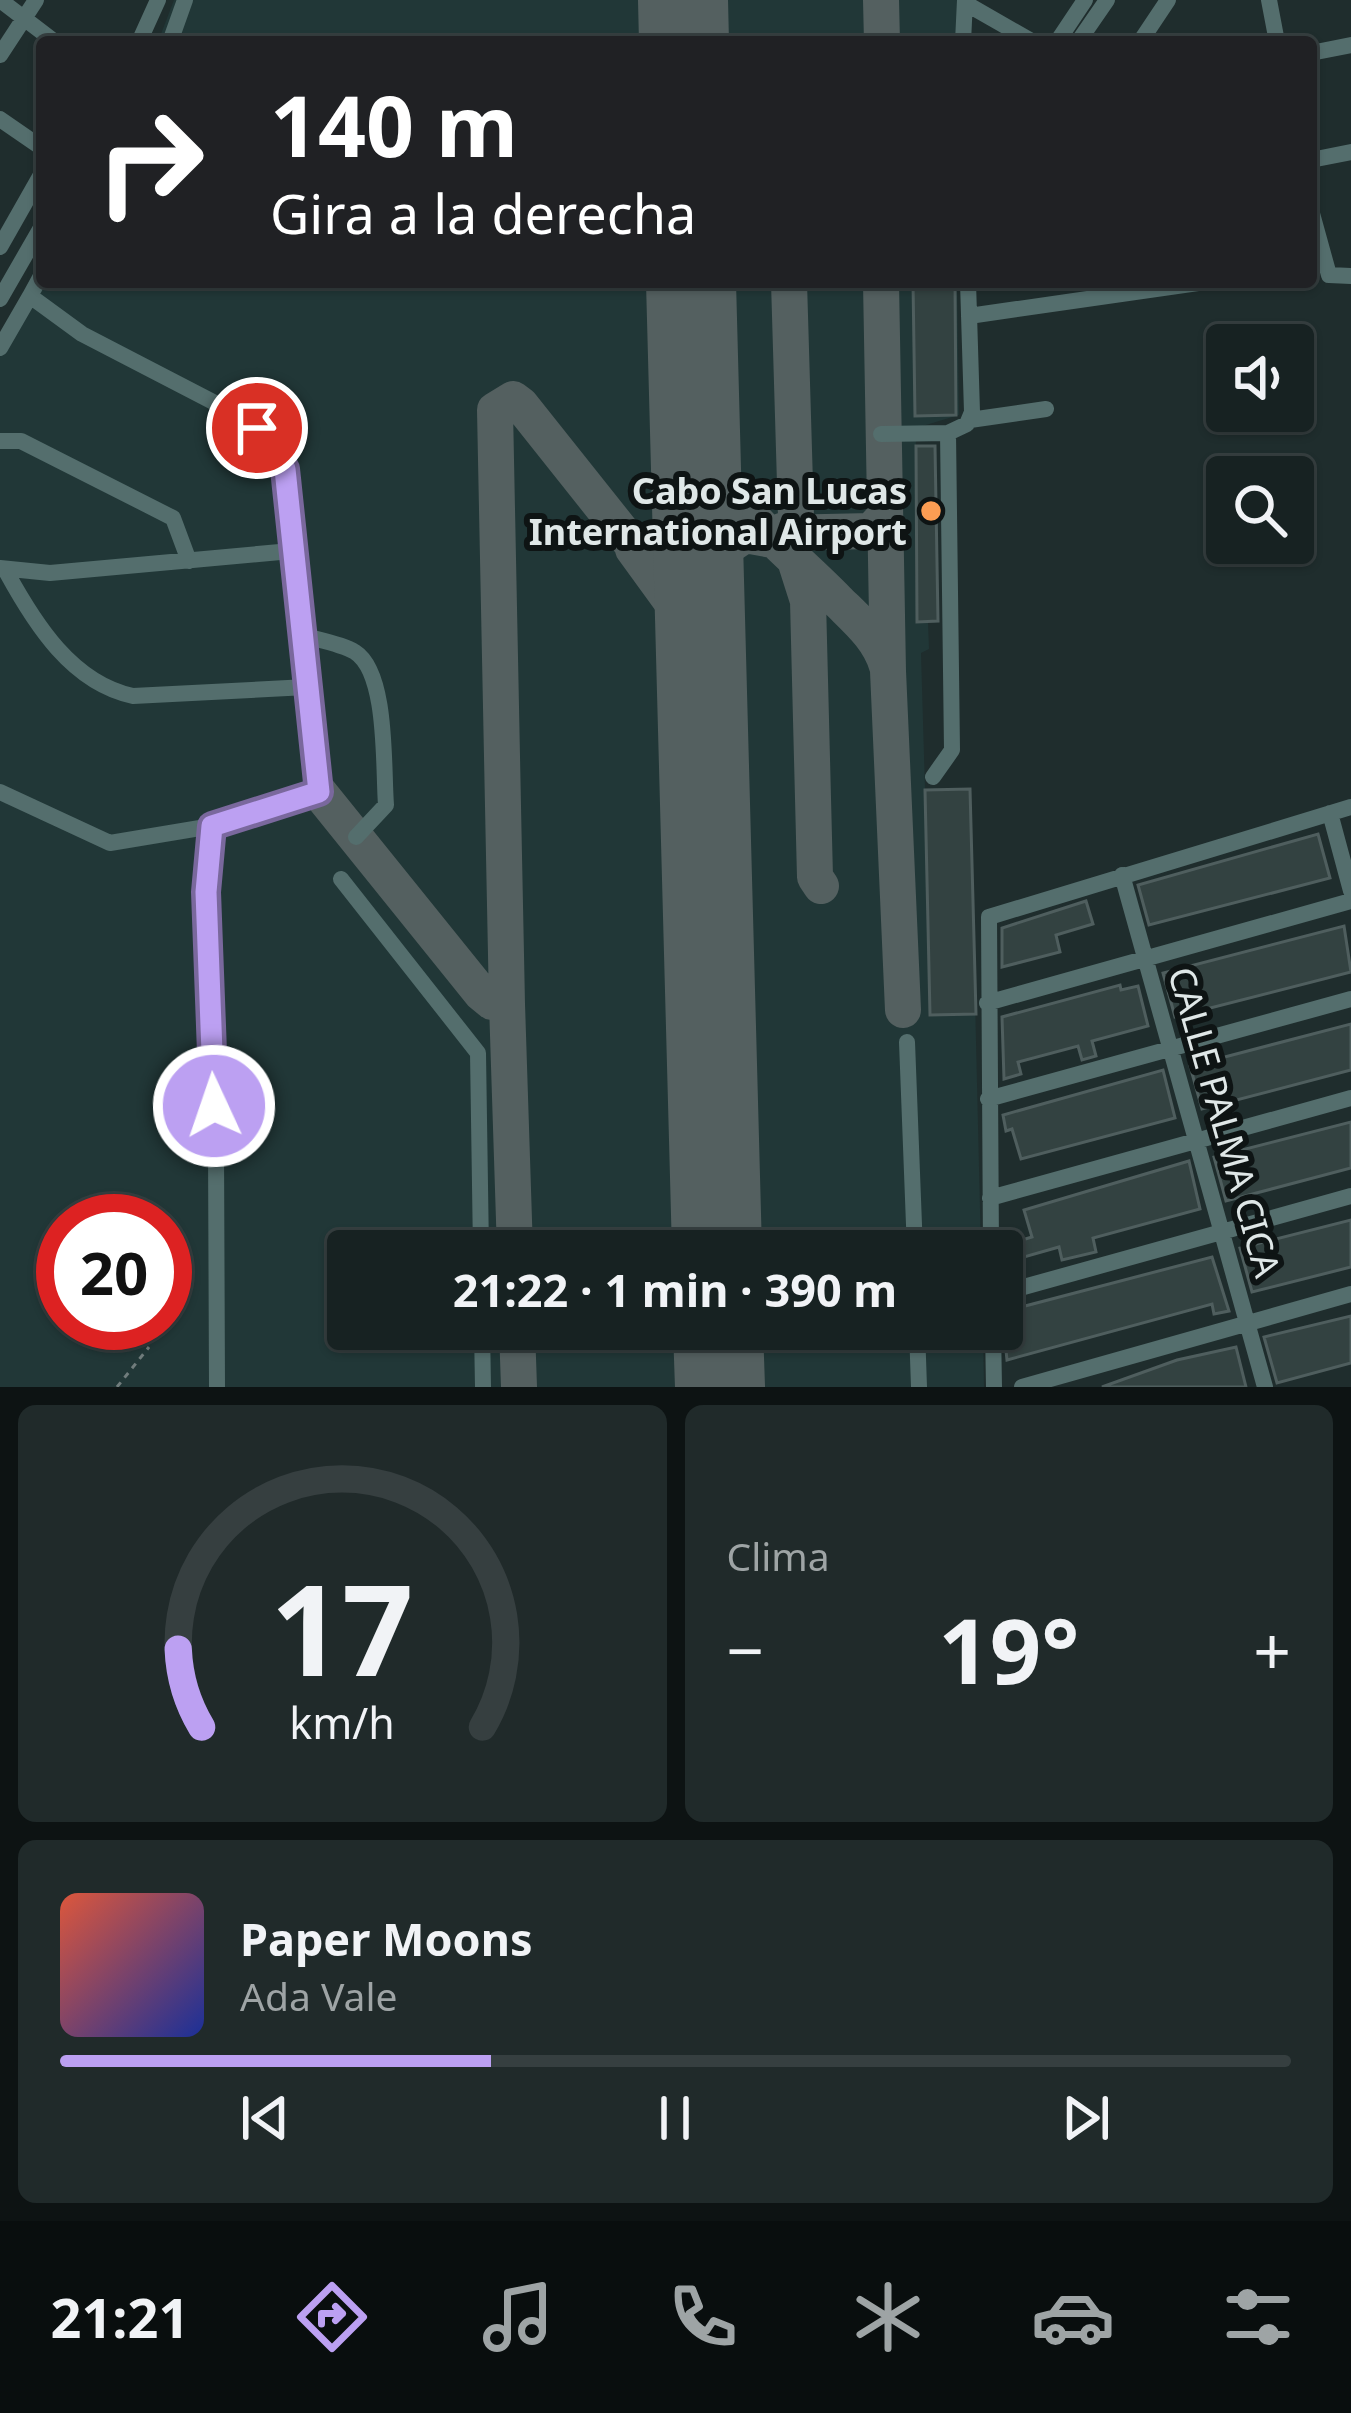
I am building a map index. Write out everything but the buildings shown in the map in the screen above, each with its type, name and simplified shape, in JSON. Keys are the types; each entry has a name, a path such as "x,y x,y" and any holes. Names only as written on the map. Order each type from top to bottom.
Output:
{"street":[{"path":"0,0 47,36"},
{"path":"0,55 36,0"},
{"path":"143,36 158,0"},
{"path":"172,36 185,0"},
{"path":"1061,36 1085,0"},
{"path":"1082,36 1107,0"},
{"path":"1144,36 1168,0"},
{"path":"1269,0 1276,36"},
{"path":"963,36 965,2 1023,36"},
{"path":"1317,52 1351,45"},
{"path":"0,119 36,144"},
{"path":"1317,159 1351,152"},
{"path":"0,247 36,184"},
{"path":"1317,232 1329,275 1351,276"},
{"path":"0,299 36,236"},
{"path":"0,348 36,286"},
{"path":"968,288 970,420"},
{"path":"969,316 1163,288"},
{"path":"0,792 110,843 212,826 319,792 290,551 285,469 257,428 82,334 31,296"},
{"path":"881,434 948,433 970,420 1046,409"},
{"path":"933,777 952,750 948,433"},
{"path":"0,440 21,440 172,518 189,561"},
{"path":"290,551 3,571 30,614 88,680 109,691 133,696 307,688"},
{"path":"301,635 352,650 368,663 376,684 386,805 356,837"},
{"path":"991,1230 989,916 1351,807"},
{"path":"1330,813 1351,891"},
{"path":"212,826 206,892 216,1148 217,1387"},
{"name":"CALLE PALMA CICA","path":"1122,875 1265,1387"},
{"path":"340,879 478,1053 481,1230"},
{"path":"987,1003 1351,901"},
{"path":"988,1099 1351,999"},
{"path":"907,1042 914,1230"},
{"path":"990,1198 1351,1098"},
{"path":"1023,1287 1351,1196"},
{"path":"1022,1387 1351,1294"},
{"path":"482,1350 483,1387"},
{"path":"918,1350 920,1387"},
{"path":"993,1350 994,1387"}],"path":[{"path":"117,1387 147,1350"}],"shaded area":[{"path":"174,0 958,0 956,36 160,36"},
{"name":"Cabo San Lucas International Airport","path":"36,272 36,288 957,288 959,415 916,428 915,571 917,621 928,621 929,649 921,653 925,789 970,789 980,1230 327,1230 327,1350 983,1350 984,1387 0,1387 0,333"}],"taxiway":[{"path":"881,0 882,36"},
{"path":"771,535 790,528 796,517 789,288"},
{"path":"881,288 888,671 903,1010"},
{"path":"319,792 481,993 492,1002 507,1004 495,410 513,399 521,405 642,557 664,560 680,553 697,516"},
{"path":"694,411 703,441 732,492 866,630 887,666"},
{"path":"780,533 871,531 883,518"},
{"path":"703,724 714,697 712,567 721,551 745,535 778,541"},
{"path":"633,549 686,622 701,670"},
{"path":"794,557 808,601 815,877 821,886"},
{"path":"507,1004 514,1230"},
{"path":"518,1350 519,1387"}],"runway":[{"path":"683,0 684,36"},
{"path":"691,288 716,1230"},
{"path":"719,1350 720,1387"}],"place":[{"name":"Cabo San Lucas International Airport","path":"931,511"}],"route":[{"path":"214,1106 206,892 212,826 319,792 290,551 285,469 257,428"}]}
